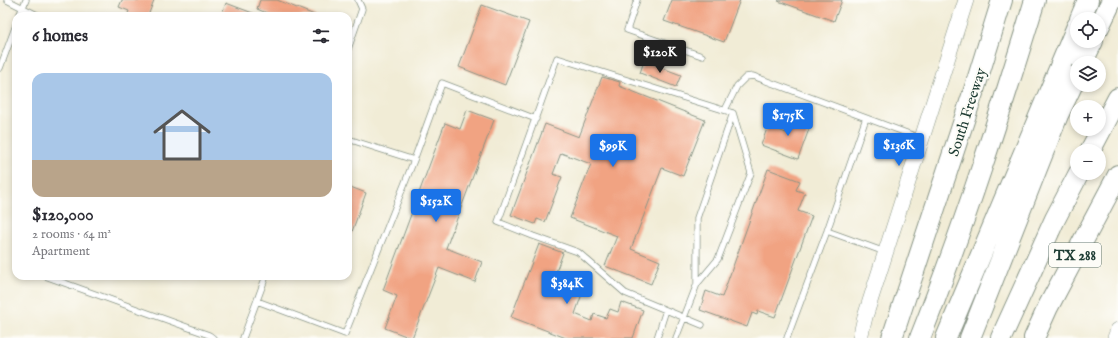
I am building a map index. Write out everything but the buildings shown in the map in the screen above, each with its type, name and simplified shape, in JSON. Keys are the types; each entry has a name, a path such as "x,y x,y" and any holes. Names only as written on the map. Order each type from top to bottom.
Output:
{"highway":[{"name":"South Freeway","path":"894,333 1002,0"},
{"path":"921,335 993,137 1035,0"},
{"path":"1083,12 1088,0"},
{"path":"1106,12 1112,0"},
{"path":"949,332 1070,43"},
{"path":"971,335 1058,115 1070,89"},
{"path":"1094,144 1118,98"},
{"name":"TX 288","path":"1034,337 1118,175"},
{"path":"1003,334 1055,218 1075,180"}],"main road":[{"path":"860,338 865,317 966,0"},
{"path":"1114,338 1118,330"}],"lane":[{"path":"7,0 30,12"},
{"path":"20,12 26,0"},
{"path":"352,38 362,9 358,0"},
{"path":"637,0 627,30 702,56"},
{"path":"0,68 12,36"},
{"path":"702,325 625,293 578,252 498,222 558,58 733,113"},
{"path":"725,110 737,86 746,77 753,76 922,139"},
{"path":"257,301 345,334 414,160 442,83 536,119"},
{"path":"697,284 697,218 733,113"},
{"path":"676,338 697,284 718,260 751,173 733,113"},
{"path":"788,338 866,118"},
{"path":"352,140 414,160"},
{"path":"827,231 886,252"},
{"path":"57,280 209,335 213,338"},
{"path":"243,338 265,280"},
{"path":"657,338 666,310"}]}
